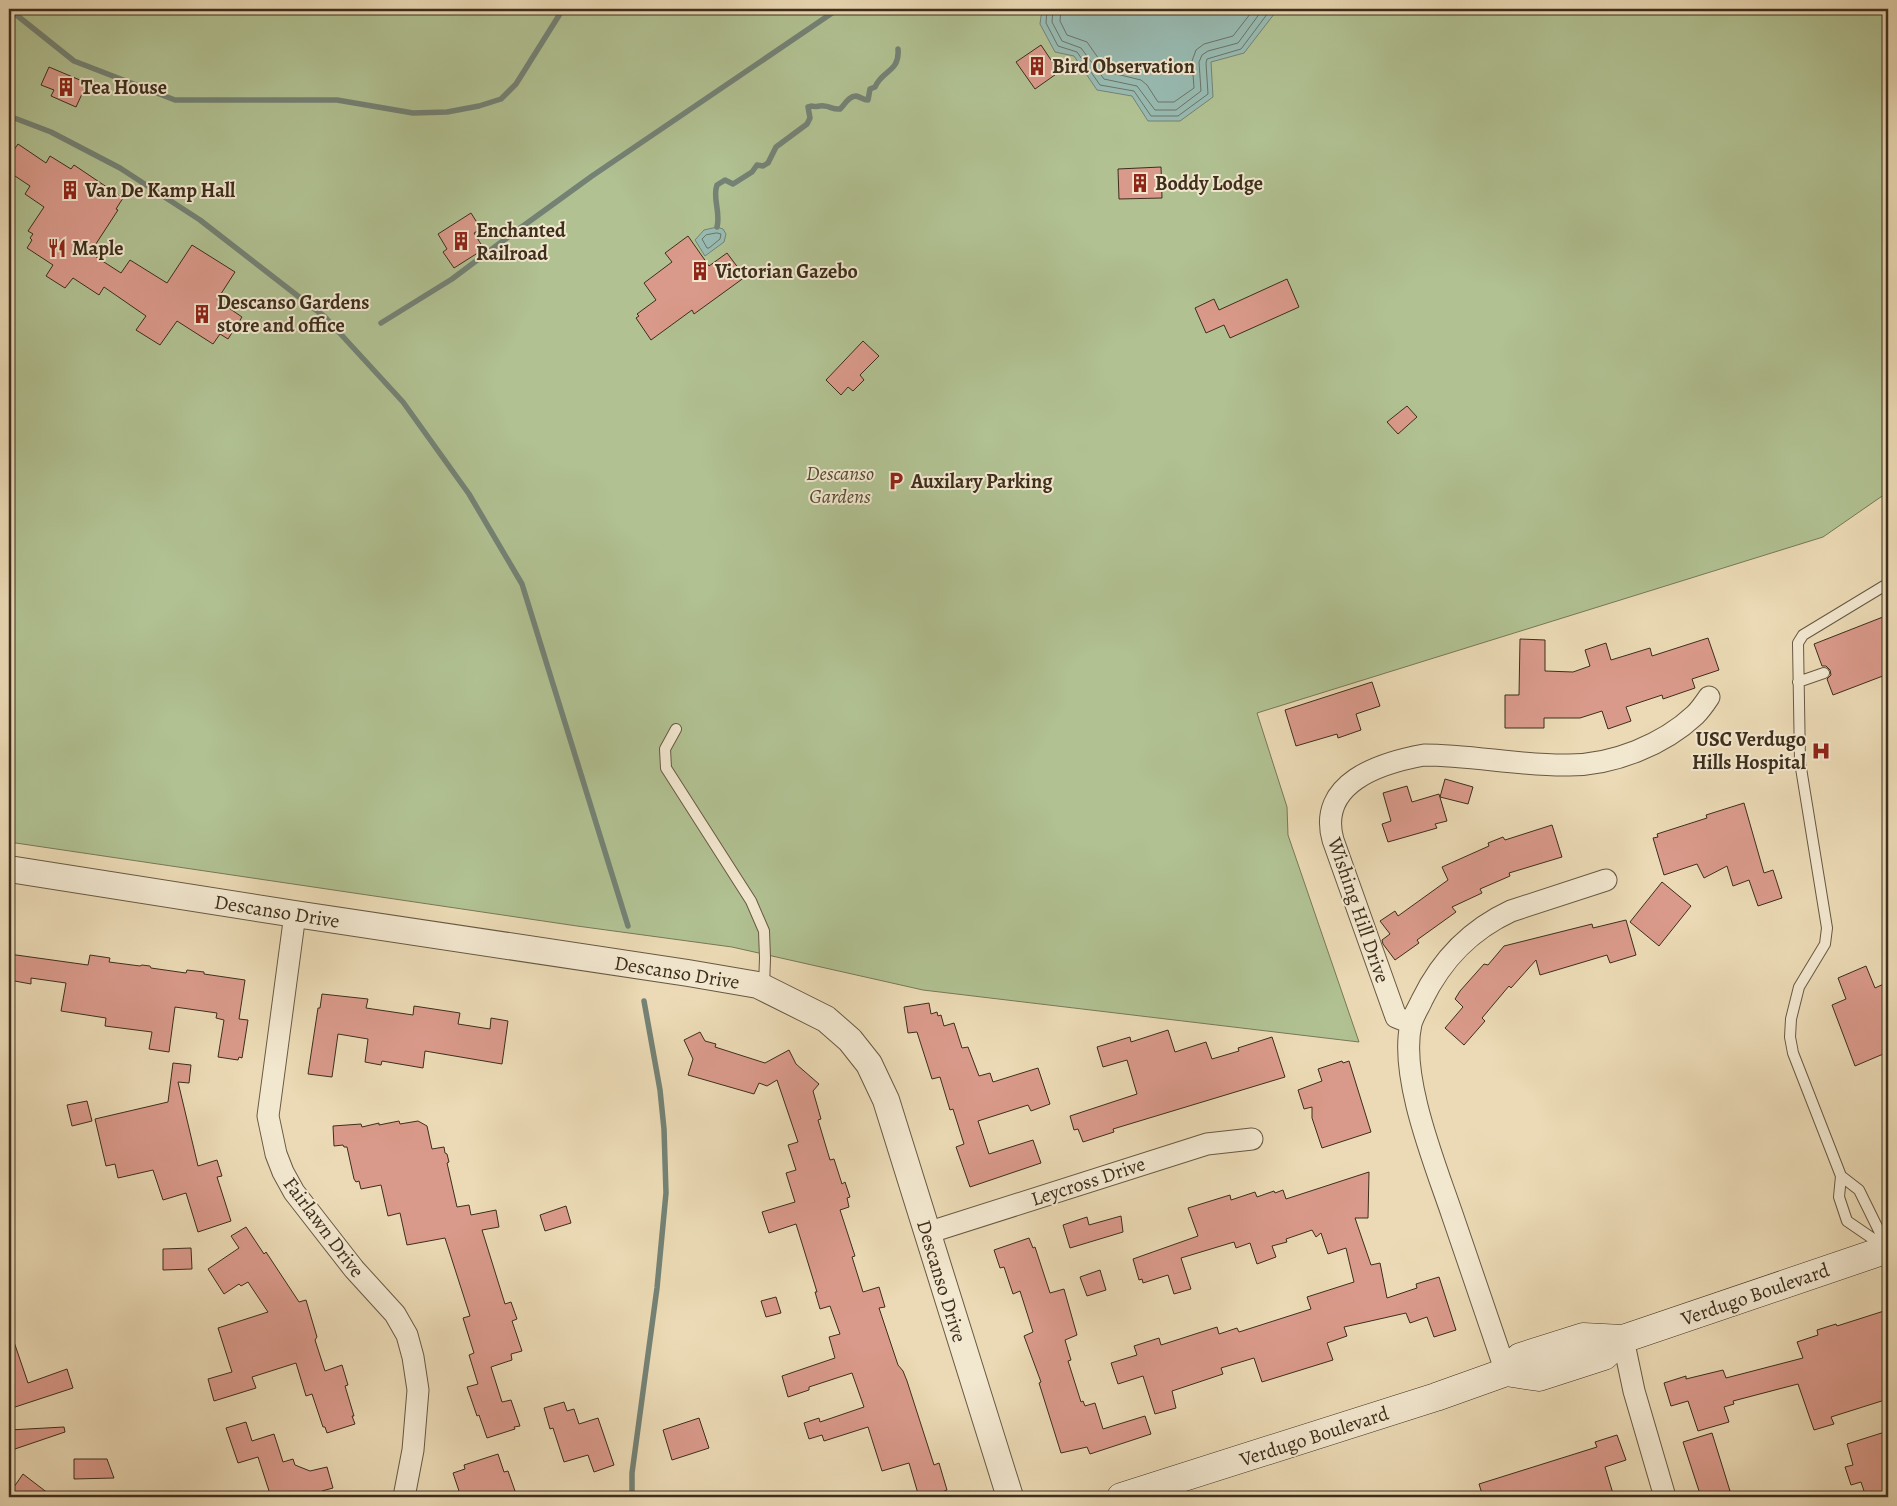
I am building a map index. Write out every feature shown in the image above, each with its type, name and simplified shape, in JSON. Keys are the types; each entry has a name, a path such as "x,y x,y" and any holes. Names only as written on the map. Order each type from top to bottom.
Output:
{"main road":[{"name":"Verdugo Boulevard","path":"1121,1497 1436,1397 1506,1372 1539,1378 1604,1356 1623,1339 1888,1249"}],"street":[{"name":"Wishing Hill Drive","path":"1412,1023 1396,1017 1333,840 1331,814 1334,802 1342,791 1355,778 1400,760 1424,755 1570,765 1601,761 1650,746 1695,715 1709,697"},
{"name":"Descanso Drive","path":"9,868 295,914 688,972 758,985 826,1020 850,1040 869,1064 886,1100 1010,1497"},
{"path":"1506,1372 1422,1124 1410,1065 1409,1046 1412,1023 1440,967 1477,931 1499,916 1511,911 1606,880"},
{"name":"Fairlawn Drive","path":"295,914 268,1116 282,1172 294,1192 354,1269 395,1314 407,1335 413,1357 418,1390 413,1450 404,1497"},
{"name":"Leycross Drive","path":"927,1233 1207,1144 1252,1139"},
{"path":"1623,1339 1634,1391 1665,1497"}],"lane":[{"path":"1884,586 1803,635 1798,643 1800,762 1827,928 1825,944 1799,987 1791,1019 1790,1037 1793,1053 1841,1176 1839,1197 1847,1221 1888,1249"},
{"path":"1798,682 1824,673"},
{"path":"676,728 665,749 666,768 754,909 764,931 766,958 764,988"},
{"path":"1841,1176 1859,1190 1888,1249"}],"green space":[{"name":"Descanso Gardens","path":"9,9 1888,9 1888,492 1823,537 1257,713 1287,807 1288,835 1359,1042 923,990 732,947 9,842"}],"water":[{"path":"1042,9 1278,9 1244,53 1211,62 1213,97 1180,121 1148,121 1132,96 1097,90 1074,56 1055,52 1040,24"},
{"path":"717,227 723,229 726,234 724,242 705,256 695,240 704,230"}],"building":[{"name":"Bird Observation","path":"1041,45 1059,72 1035,89 1016,62"},
{"name":"Tea House","path":"49,67 87,83 76,107 51,96 54,90 41,85"},
{"path":"18,144 46,163 50,156 71,169 74,165 123,198 116,209 118,210 90,253 121,273 130,260 167,283 192,245 235,272 217,300 242,317 228,339 220,334 213,344 177,321 160,345 136,330 146,316 104,287 99,295 73,278 65,288 46,276 53,265 27,248 33,234 28,231 44,207 25,194 30,186 9,172 9,157"},
{"name":"Boddy Lodge","path":"1161,167 1162,198 1119,199 1118,169"},
{"name":"Enchanted Railroad","path":"471,213 481,229 474,233 484,249 454,268 443,252 447,249 438,234"},
{"name":"Victorian Gazebo","path":"688,236 709,266 727,253 745,277 694,314 692,310 651,340 636,318 639,316 637,314 656,300 644,283 672,262 665,253"},
{"path":"1287,279 1299,307 1230,338 1224,325 1206,333 1195,308 1214,299 1219,310"},
{"path":"863,341 879,356 860,375 864,380 853,391 848,387 841,395 826,380"},
{"path":"1407,406 1417,417 1398,434 1387,422"},
{"path":"1888,615 1888,674 1833,695 1827,679 1831,675 1830,670 1826,666 1822,666 1814,644"},
{"path":"1708,638 1719,670 1692,679 1695,688 1663,699 1662,695 1626,707 1631,721 1608,729 1602,711 1580,718 1544,718 1544,728 1505,728 1505,695 1519,695 1520,639 1545,640 1545,671 1573,672 1590,666 1585,650 1606,643 1611,660 1650,648 1652,656"},
{"path":"1372,682 1380,706 1356,714 1361,730 1338,738 1337,734 1296,746 1285,710"},
{"path":"1445,779 1473,787 1468,804 1440,797"},
{"path":"1407,786 1412,802 1439,794 1447,821 1435,824 1437,828 1388,842 1382,824 1391,821 1383,793"},
{"path":"1744,803 1764,873 1773,870 1782,898 1758,906 1749,880 1733,886 1727,866 1704,878 1697,864 1664,875 1653,838 1658,837 1657,834 1707,818 1706,815"},
{"path":"1552,825 1562,857 1509,873 1510,876 1480,889 1482,893 1452,907 1456,912 1417,940 1419,943 1395,960 1383,944 1382,940 1390,934 1380,921 1395,911 1398,916 1448,880 1442,867 1489,846 1488,843 1503,837 1505,840"},
{"path":"1662,882 1691,906 1659,946 1630,922"},
{"path":"1626,920 1636,955 1610,963 1607,955 1540,975 1536,960 1511,988 1509,986 1482,1018 1485,1021 1464,1045 1445,1028 1463,1007 1455,999 1460,991 1484,964 1488,965 1504,946 1592,924 1593,928"},
{"path":"9,954 88,965 90,955 110,958 109,962 150,966 151,968 186,973 187,970 204,972 204,974 245,980 239,1019 248,1020 242,1058 239,1057 238,1060 218,1057 224,1020 216,1018 217,1013 175,1007 169,1052 149,1049 152,1032 105,1026 106,1018 61,1011 66,983 31,978 31,984 9,980"},
{"path":"1866,966 1875,988 1888,982 1888,1052 1855,1066 1832,1005 1846,999 1838,978"},
{"path":"322,994 368,999 366,1008 413,1015 414,1006 460,1013 458,1024 490,1029 491,1018 508,1021 502,1064 425,1051 423,1068 382,1061 381,1065 365,1062 368,1039 338,1034 332,1077 308,1074 318,1008 320,1008"},
{"path":"929,1003 931,1014 937,1012 938,1016 941,1015 944,1026 954,1023 962,1048 968,1047 979,1076 990,1073 993,1082 1038,1068 1050,1104 1031,1111 1028,1105 978,1121 989,1154 1033,1140 1041,1163 970,1187 956,1147 964,1144 953,1109 950,1110 940,1077 932,1079 917,1032 908,1033 904,1007"},
{"path":"1168,1030 1175,1052 1206,1042 1212,1059 1239,1051 1238,1048 1272,1037 1285,1077 1113,1129 1114,1132 1083,1142 1078,1129 1074,1130 1070,1116 1137,1094 1127,1060 1103,1067 1097,1047 1130,1037 1131,1042"},
{"path":"700,1032 705,1041 716,1044 715,1047 765,1063 789,1050 796,1064 819,1084 813,1091 821,1119 818,1120 830,1160 834,1159 842,1184 845,1182 850,1197 847,1198 849,1207 840,1210 855,1256 852,1257 863,1292 879,1287 885,1307 879,1308 898,1365 907,1381 934,1465 939,1463 947,1490 942,1492 943,1497 919,1497 909,1463 882,1471 868,1427 824,1441 822,1435 809,1439 804,1423 819,1418 820,1422 864,1407 852,1373 809,1387 809,1390 788,1397 782,1376 835,1358 829,1337 840,1334 830,1306 820,1309 815,1292 817,1292 796,1224 769,1233 762,1212 795,1202 786,1173 796,1170 788,1145 798,1142 777,1080 767,1086 759,1083 754,1094 688,1075 693,1059 684,1040"},
{"path":"1342,1061 1343,1063 1349,1061 1371,1132 1322,1148 1312,1118 1312,1107 1304,1109 1298,1090 1322,1081 1318,1069"},
{"path":"173,1063 191,1065 189,1083 178,1082 198,1166 217,1160 222,1176 217,1177 231,1221 198,1232 186,1193 163,1200 153,1170 118,1178 115,1164 106,1166 95,1119 168,1102"},
{"path":"87,1101 92,1121 72,1126 67,1105"},
{"path":"399,1121 400,1124 418,1121 427,1126 432,1149 444,1147 449,1162 447,1163 457,1207 469,1205 471,1215 496,1210 499,1227 482,1230 505,1304 511,1302 517,1319 512,1321 522,1351 511,1354 512,1360 491,1367 502,1402 511,1400 520,1426 514,1427 515,1429 487,1438 479,1415 477,1416 467,1387 478,1384 469,1355 474,1353 463,1318 470,1316 445,1238 407,1245 400,1213 388,1216 381,1185 361,1189 359,1181 356,1182 354,1179 347,1147 343,1145 334,1146 333,1126 361,1124 362,1127"},
{"path":"1369,1172 1368,1218 1355,1218 1371,1265 1380,1263 1387,1298 1417,1288 1416,1284 1439,1277 1456,1330 1434,1337 1427,1317 1410,1323 1406,1313 1344,1327 1347,1336 1327,1343 1333,1360 1262,1382 1254,1358 1221,1368 1223,1374 1172,1391 1176,1408 1155,1414 1143,1376 1118,1384 1111,1363 1137,1355 1134,1346 1159,1338 1161,1345 1217,1327 1219,1334 1237,1328 1239,1332 1311,1309 1307,1297 1354,1282 1346,1248 1328,1254 1321,1233 1316,1237 1312,1230 1286,1239 1287,1242 1272,1246 1276,1257 1257,1264 1250,1243 1236,1248 1234,1242 1181,1258 1191,1289 1174,1294 1168,1275 1143,1283 1142,1279 1139,1280 1133,1259 1198,1236 1188,1208 1230,1195 1231,1200 1255,1192 1257,1197 1283,1190 1286,1199"},
{"path":"566,1206 571,1223 545,1231 540,1215"},
{"path":"1121,1216 1123,1232 1070,1248 1063,1225 1087,1217 1089,1225"},
{"path":"246,1227 264,1254 266,1252 299,1302 306,1300 317,1337 315,1340 325,1371 342,1365 348,1385 345,1386 355,1424 327,1433 325,1427 323,1427 312,1394 306,1396 296,1363 252,1377 256,1388 214,1401 208,1379 232,1372 218,1328 268,1312 248,1282 241,1286 239,1284 224,1294 208,1269 239,1248 231,1236"},
{"path":"1029,1238 1033,1248 1035,1247 1050,1293 1064,1289 1077,1335 1065,1340 1071,1360 1068,1361 1081,1402 1083,1401 1085,1406 1095,1403 1103,1429 1145,1416 1151,1434 1090,1454 1087,1447 1061,1453 1039,1383 1041,1382 1024,1336 1033,1332 1020,1291 1013,1294 1004,1267 1000,1268 994,1250"},
{"path":"191,1248 192,1269 163,1270 163,1249"},
{"path":"1100,1270 1106,1290 1087,1296 1080,1277"},
{"path":"776,1297 781,1313 766,1317 761,1301"},
{"path":"1884,1311 1885,1315 1888,1315 1888,1399 1831,1417 1834,1424 1814,1430 1798,1384 1733,1401 1734,1404 1724,1407 1729,1422 1698,1431 1688,1401 1671,1406 1664,1383 1686,1376 1686,1379 1723,1370 1726,1378 1803,1358 1797,1342 1818,1335 1817,1330 1836,1324 1837,1326"},
{"path":"9,1336 12,1336 28,1383 67,1369 73,1388 9,1409"},
{"path":"564,1402 567,1411 574,1409 579,1424 598,1418 614,1465 594,1472 588,1455 564,1462 553,1428 550,1429 544,1408"},
{"path":"699,1418 709,1448 672,1460 663,1430"},
{"path":"246,1422 252,1441 274,1434 283,1462 293,1459 295,1465 310,1471 327,1467 333,1488 322,1491 324,1497 271,1497 258,1457 238,1463 226,1428"},
{"path":"64,1427 65,1432 9,1451 9,1430"},
{"path":"1888,1431 1888,1493 1875,1497 1866,1497 1861,1482 1851,1485 1845,1467 1853,1465 1847,1444"},
{"path":"1712,1433 1730,1491 1709,1497 1701,1497 1683,1442"},
{"path":"1617,1435 1626,1460 1605,1467 1614,1497 1483,1497 1479,1484 1597,1447 1595,1442"},
{"path":"498,1454 504,1472 508,1471 515,1491 513,1492 515,1497 461,1497 453,1473 465,1469 464,1465"},
{"path":"74,1459 107,1459 114,1478 74,1479"},
{"path":"23,1474 53,1497 9,1497 9,1494"}],"waterway":[{"path":"9,9 74,61 175,100 337,100 413,113 447,112 479,106 501,99 516,84 563,9"},
{"path":"381,323 452,279 592,176 838,9"},
{"path":"717,227 718,216 715,195 717,185 725,180 733,184 752,172 757,165 763,166 768,163 776,147 807,124 810,118 808,107 822,106 840,109 853,96 868,100 870,89 875,87 878,81 896,62 898,49"},
{"path":"9,116 51,132 120,168 200,220 325,317 403,402 469,494 522,584 628,926"},
{"path":"632,1497 632,1473 657,1288 666,1193 664,1129 660,1090 644,1001"}],"place":[{"name":"Bird Observation","path":"1037,66"},
{"name":"Tea House","path":"66,87"},
{"name":"Boddy Lodge","path":"1140,183"},
{"name":"Van De Kamp Hall","path":"70,190"},
{"name":"Enchanted Railroad","path":"461,241"},
{"name":"Maple","path":"57,248"},
{"name":"Victorian Gazebo","path":"700,271"},
{"name":"Descanso Gardens store and office","path":"202,314"},
{"name":"Auxilary Parking","path":"896,481"},
{"name":"USC Verdugo Hills Hospital","path":"1821,751"}]}
